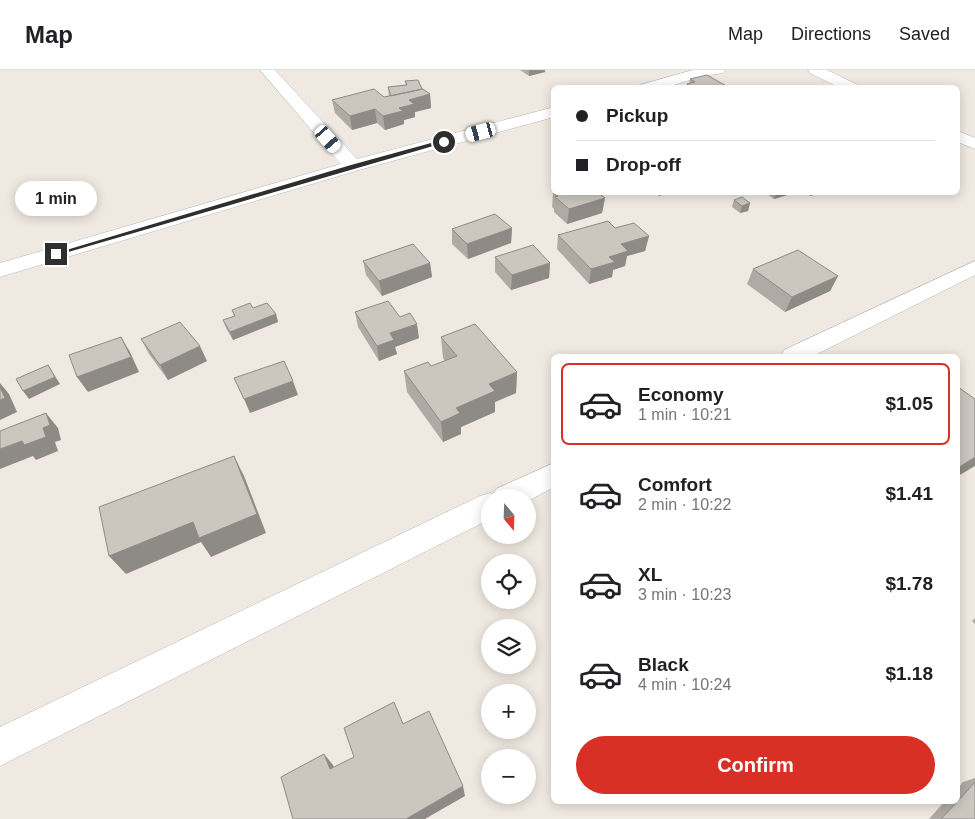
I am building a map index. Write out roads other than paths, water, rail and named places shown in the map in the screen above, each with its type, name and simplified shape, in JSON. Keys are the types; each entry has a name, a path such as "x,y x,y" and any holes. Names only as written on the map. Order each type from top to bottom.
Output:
{"street":[{"path":"267,70 353,166"},
{"path":"655,85 700,71 718,70"},
{"path":"815,70 847,85"},
{"path":"0,270 353,166 551,113"},
{"path":"960,137 975,144"},
{"path":"797,354 975,267"},
{"path":"524,489 551,476"},
{"path":"0,747 481,510"}]}
